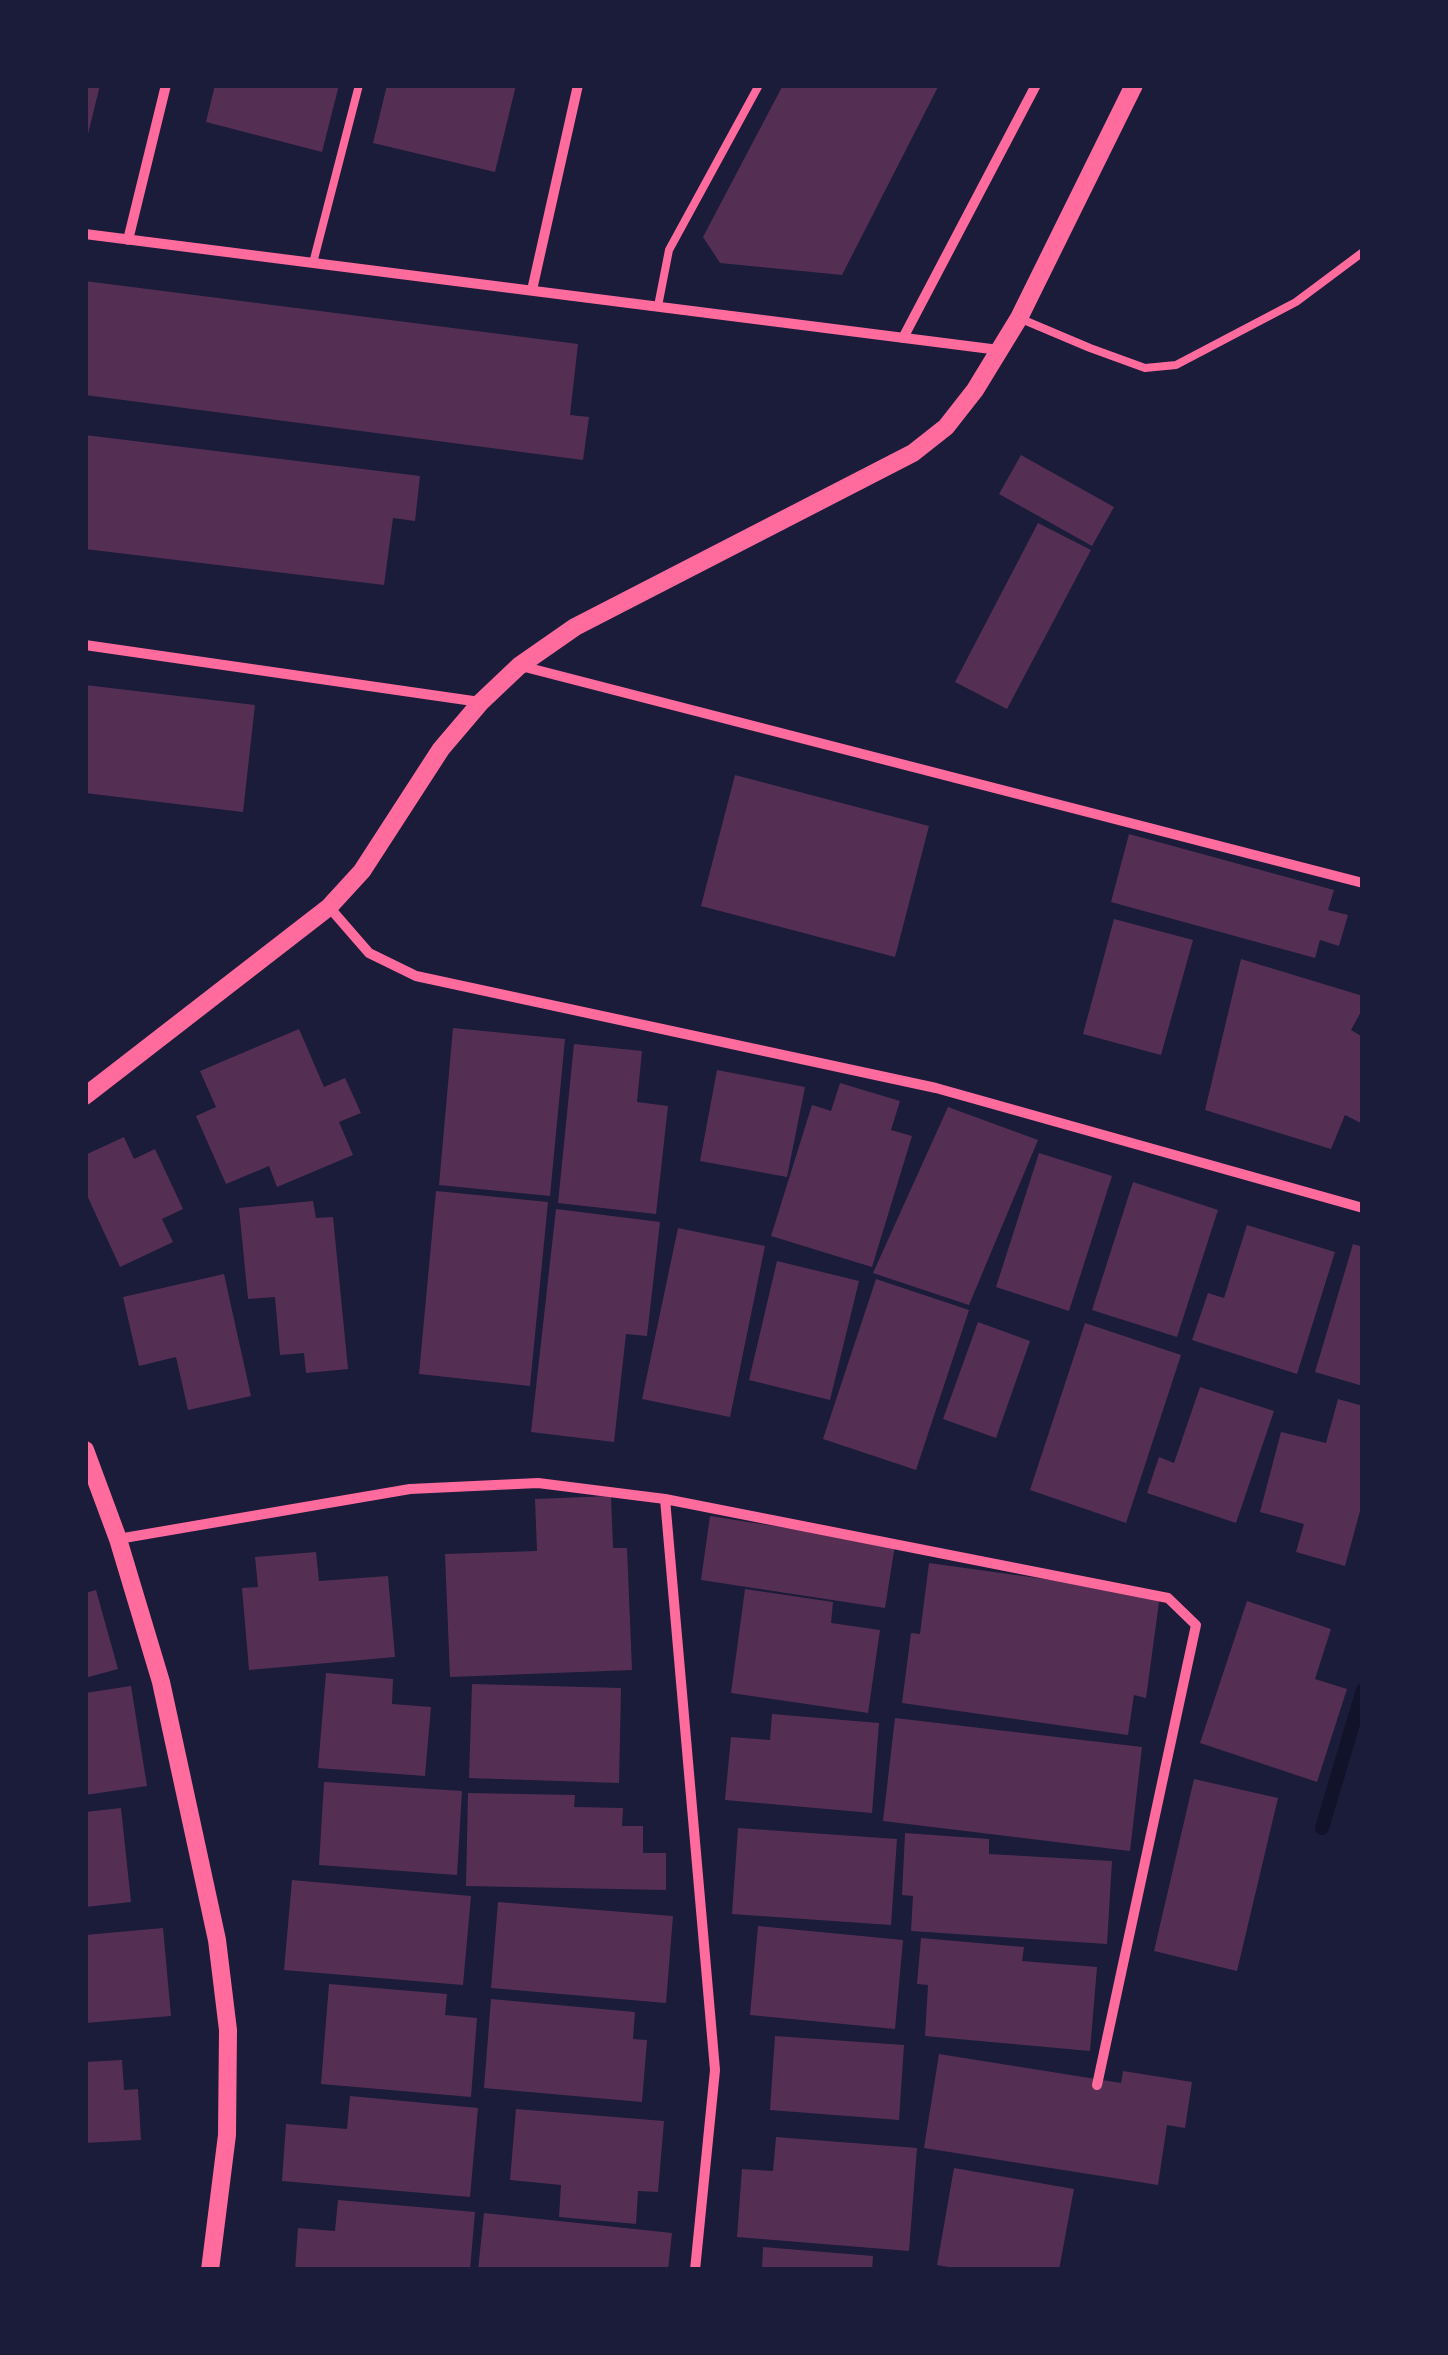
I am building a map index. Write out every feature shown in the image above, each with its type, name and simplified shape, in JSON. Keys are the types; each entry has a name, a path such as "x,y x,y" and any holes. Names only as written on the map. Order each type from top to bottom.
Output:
{"street":[{"path":"128,240 166,85"},
{"path":"532,290 578,85"},
{"path":"903,338 1036,85"},
{"path":"85,1096 329,907 362,871 441,749 481,702 519,666 575,627 913,453 946,427 975,390 1019,318 1134,85"},
{"path":"85,234 999,350"},
{"path":"85,646 481,702"},
{"path":"519,666 1363,883"},
{"path":"329,907 369,954 416,976 936,1088 1363,1208"},
{"path":"85,1450 118,1539 161,1682 217,1940 228,2030 227,2135 210,2270"},
{"path":"118,1539 410,1489 538,1482 665,1499 1168,1598 1196,1625 1097,2085"},
{"path":"665,1499 715,2070 695,2270"}],"lane":[{"path":"313,263 358,85"},
{"path":"658,306 669,250 759,85"},
{"path":"1019,318 1146,368 1176,365 1296,302 1363,252"}],"building":[{"path":"85,85 100,85 88,134 85,133"},
{"path":"215,85 339,85 322,152 206,122"},
{"path":"387,85 516,85 495,172 373,143"},
{"path":"783,85 939,85 842,275 720,263 703,237"},
{"path":"85,281 578,344 570,415 589,417 583,460 85,395"},
{"path":"85,435 420,476 415,521 393,518 384,585 85,549"},
{"path":"1021,455 1114,507 1092,546 999,494"},
{"path":"1038,523 1091,550 1007,709 955,682"},
{"path":"85,685 255,705 243,812 85,793"},
{"path":"735,775 929,826 895,957 701,906"},
{"path":"1129,834 1334,890 1328,910 1348,915 1339,946 1320,940 1315,958 1111,902"},
{"path":"1114,919 1193,940 1161,1055 1083,1034"},
{"path":"1241,959 1363,996 1363,1008 1351,1030 1363,1037 1363,1124 1345,1115 1331,1149 1205,1110"},
{"path":"453,1028 565,1039 550,1196 439,1185"},
{"path":"299,1029 324,1087 345,1078 361,1113 339,1122 353,1155 277,1187 269,1166 226,1184 196,1116 216,1107 200,1071"},
{"path":"574,1044 642,1051 637,1102 668,1106 656,1214 558,1203"},
{"path":"717,1070 805,1087 787,1177 700,1161"},
{"path":"840,1083 900,1101 891,1130 912,1136 872,1267 771,1236 812,1105 831,1111"},
{"path":"948,1107 1038,1140 969,1305 873,1273"},
{"path":"124,1137 134,1159 155,1149 183,1209 162,1219 173,1242 120,1267 85,1191 85,1155"},
{"path":"1039,1153 1112,1176 1069,1311 996,1287"},
{"path":"1133,1182 1218,1210 1177,1337 1092,1310"},
{"path":"436,1191 548,1202 530,1386 419,1374"},
{"path":"313,1201 316,1218 333,1217 348,1369 306,1373 304,1353 280,1355 275,1297 248,1299 239,1208"},
{"path":"556,1209 660,1222 647,1336 626,1334 614,1442 531,1432"},
{"path":"1247,1225 1335,1252 1297,1374 1192,1340 1208,1293 1224,1298"},
{"path":"678,1228 765,1246 730,1417 642,1399"},
{"path":"1353,1244 1363,1247 1363,1386 1315,1372"},
{"path":"777,1261 859,1281 830,1400 749,1380"},
{"path":"224,1274 251,1396 188,1410 176,1357 139,1366 123,1297"},
{"path":"876,1279 969,1310 916,1470 823,1439"},
{"path":"978,1322 1030,1341 996,1438 943,1419"},
{"path":"1085,1323 1181,1355 1126,1523 1030,1490"},
{"path":"1200,1387 1274,1411 1236,1523 1147,1493 1159,1457 1174,1463"},
{"path":"1338,1399 1363,1406 1363,1500 1345,1566 1296,1552 1304,1524 1260,1512 1281,1432 1326,1443"},
{"path":"611,1496 613,1548 627,1548 632,1670 450,1677 445,1554 537,1551 535,1499"},
{"path":"710,1516 895,1545 885,1608 701,1580"},
{"path":"316,1552 319,1581 388,1576 395,1657 249,1670 242,1588 258,1587 255,1557"},
{"path":"929,1563 1160,1595 1146,1698 1134,1695 1128,1735 902,1703 911,1633 920,1634"},
{"path":"745,1589 833,1602 831,1623 880,1630 868,1713 731,1693"},
{"path":"96,1590 118,1669 85,1678 85,1593"},
{"path":"1247,1601 1331,1629 1315,1679 1347,1689 1317,1782 1200,1743"},
{"path":"326,1673 393,1679 392,1704 431,1707 425,1776 318,1768"},
{"path":"472,1684 621,1688 619,1783 469,1778"},
{"path":"131,1686 147,1786 85,1795 85,1693"},
{"path":"772,1714 879,1723 872,1813 725,1800 731,1737 770,1740"},
{"path":"895,1718 1142,1747 1130,1851 883,1821"},
{"path":"1194,1779 1278,1798 1237,1971 1154,1951"},
{"path":"324,1782 462,1791 457,1875 319,1865"},
{"path":"468,1793 575,1795 574,1807 623,1808 622,1826 643,1826 643,1853 666,1853 666,1890 466,1886"},
{"path":"121,1808 131,1902 85,1907 85,1812"},
{"path":"738,1828 897,1839 891,1925 732,1914"},
{"path":"905,1833 989,1839 989,1854 1112,1861 1107,1944 911,1931 913,1896 902,1895"},
{"path":"292,1880 471,1896 463,1985 284,1970"},
{"path":"498,1902 673,1916 666,2003 491,1988"},
{"path":"758,1926 903,1940 895,2029 750,2015"},
{"path":"163,1928 171,2016 85,2023 85,1935"},
{"path":"921,1938 1024,1947 1022,1961 1097,1967 1090,2051 925,2036 928,1985 917,1984"},
{"path":"329,1984 447,1994 445,2015 477,2018 471,2097 321,2084"},
{"path":"491,1999 635,2012 633,2039 647,2040 642,2102 484,2088"},
{"path":"775,2036 904,2045 899,2120 770,2110"},
{"path":"939,2054 1121,2083 1123,2071 1192,2082 1185,2128 1167,2125 1158,2185 924,2148"},
{"path":"122,2060 124,2090 138,2089 141,2140 85,2143 85,2062"},
{"path":"350,2096 478,2108 470,2197 282,2181 286,2124 347,2129"},
{"path":"516,2109 664,2121 658,2192 638,2191 636,2224 559,2217 561,2185 510,2180"},
{"path":"776,2137 917,2148 909,2251 737,2237 742,2169 773,2171"},
{"path":"954,2168 1074,2189 1059,2270 966,2270 937,2265"},
{"path":"338,2200 475,2212 470,2270 295,2270 298,2228 335,2231"},
{"path":"484,2213 672,2233 668,2270 478,2270"},
{"path":"763,2247 873,2256 872,2270 762,2270"}],"waterway":[{"path":"1322,1828 1363,1690"}]}
